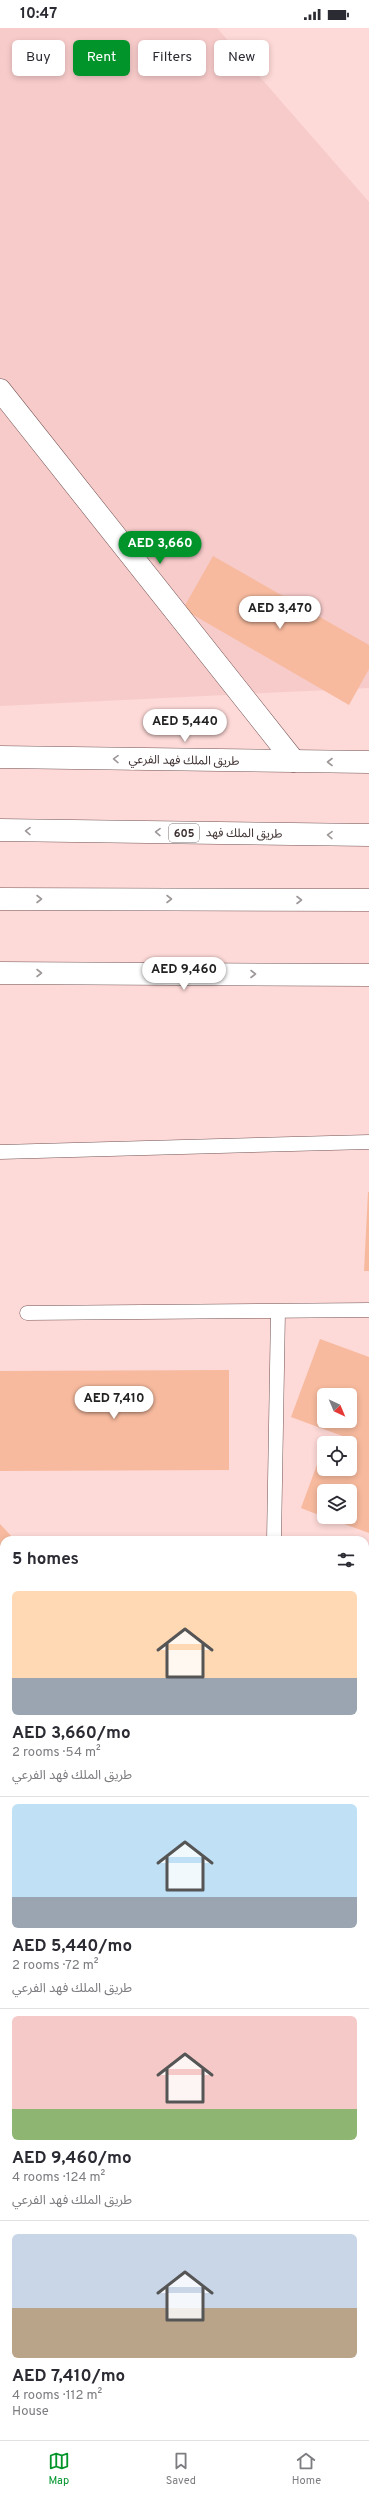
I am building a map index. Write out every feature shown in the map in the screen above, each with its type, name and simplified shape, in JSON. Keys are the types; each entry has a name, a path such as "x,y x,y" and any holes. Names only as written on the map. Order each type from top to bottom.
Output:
{"main road":[{"path":"0,390 294,762"},
{"name":"طريق الملك فهد الفرعي","path":"0,757 369,762"},
{"name":"طريق الملك فهد","path":"0,830 369,835"},
{"path":"0,899 369,900"},
{"path":"0,973 369,975"}],"lane":[{"path":"0,1152 369,1142"},
{"path":"27,1313 369,1310"},
{"path":"274,1536 278,1311"}],"shaded area":[{"path":"0,28 217,28 227,40 214,40 214,76 259,76 369,202 369,688 0,706"}],"building":[{"path":"213,556 369,645 369,669 349,705 183,609"},
{"path":"368,1192 369,1271 364,1271"},
{"path":"320,1339 369,1357 369,1533 344,1524 357,1524 357,1484 317,1484 317,1514 301,1508 317,1465 317,1476 357,1476 357,1436 342,1436 321,1428 357,1428 357,1388 317,1388 317,1427 291,1417"},
{"path":"229,1370 229,1470 0,1471 0,1371"},
{"path":"0,1524 11,1536 0,1536"}]}
